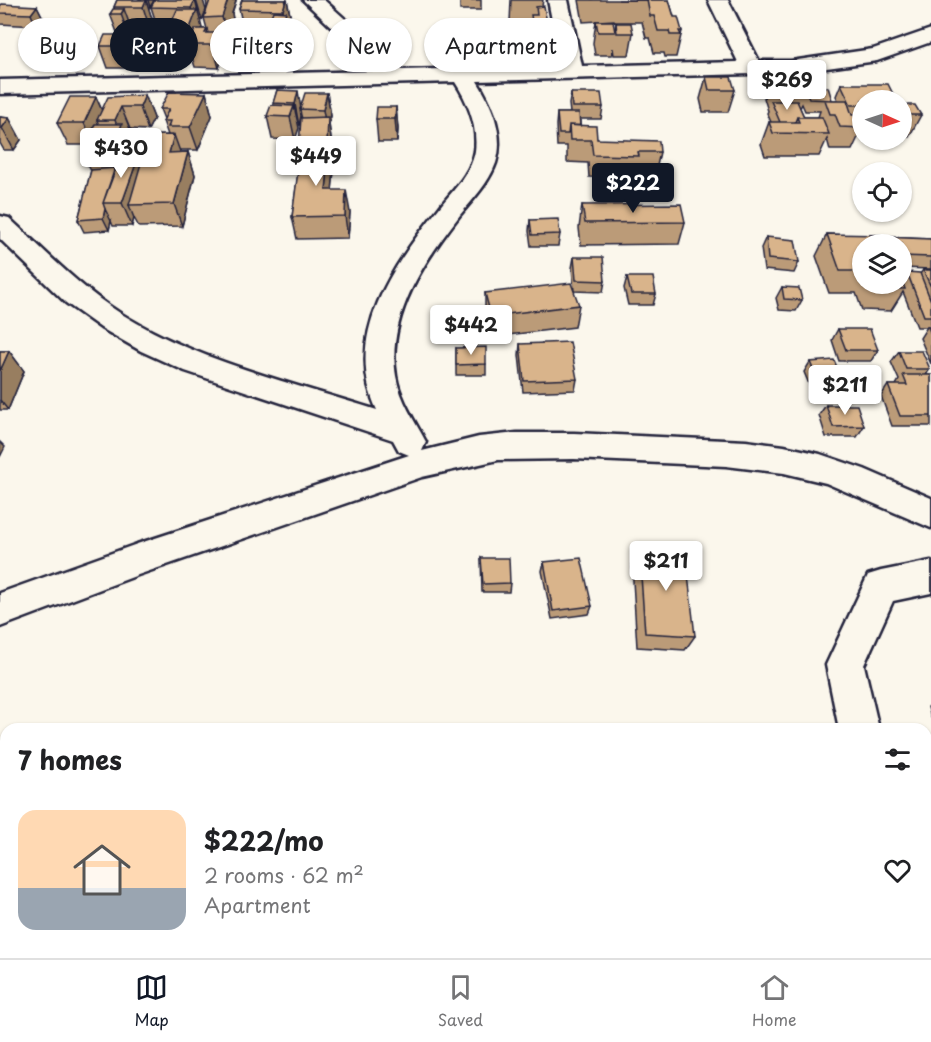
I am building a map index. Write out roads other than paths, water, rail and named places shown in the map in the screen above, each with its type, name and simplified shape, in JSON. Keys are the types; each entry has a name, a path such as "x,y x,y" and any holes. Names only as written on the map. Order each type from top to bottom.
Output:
{"street":[{"path":"313,0 398,78"},
{"path":"558,0 573,73"},
{"path":"718,0 752,69"},
{"path":"0,107 9,87 791,68 877,55 931,35"},
{"path":"422,464 384,389 380,369 382,330 398,291 419,251 475,179 483,163 487,150 483,118 479,103 462,76"},
{"path":"2,229 76,296 111,321 151,343 196,363 405,431"},
{"path":"0,610 137,560 460,453 529,446 726,452 804,464 833,472 883,490 931,513"},
{"path":"858,723 845,665 881,587 931,576"}]}
